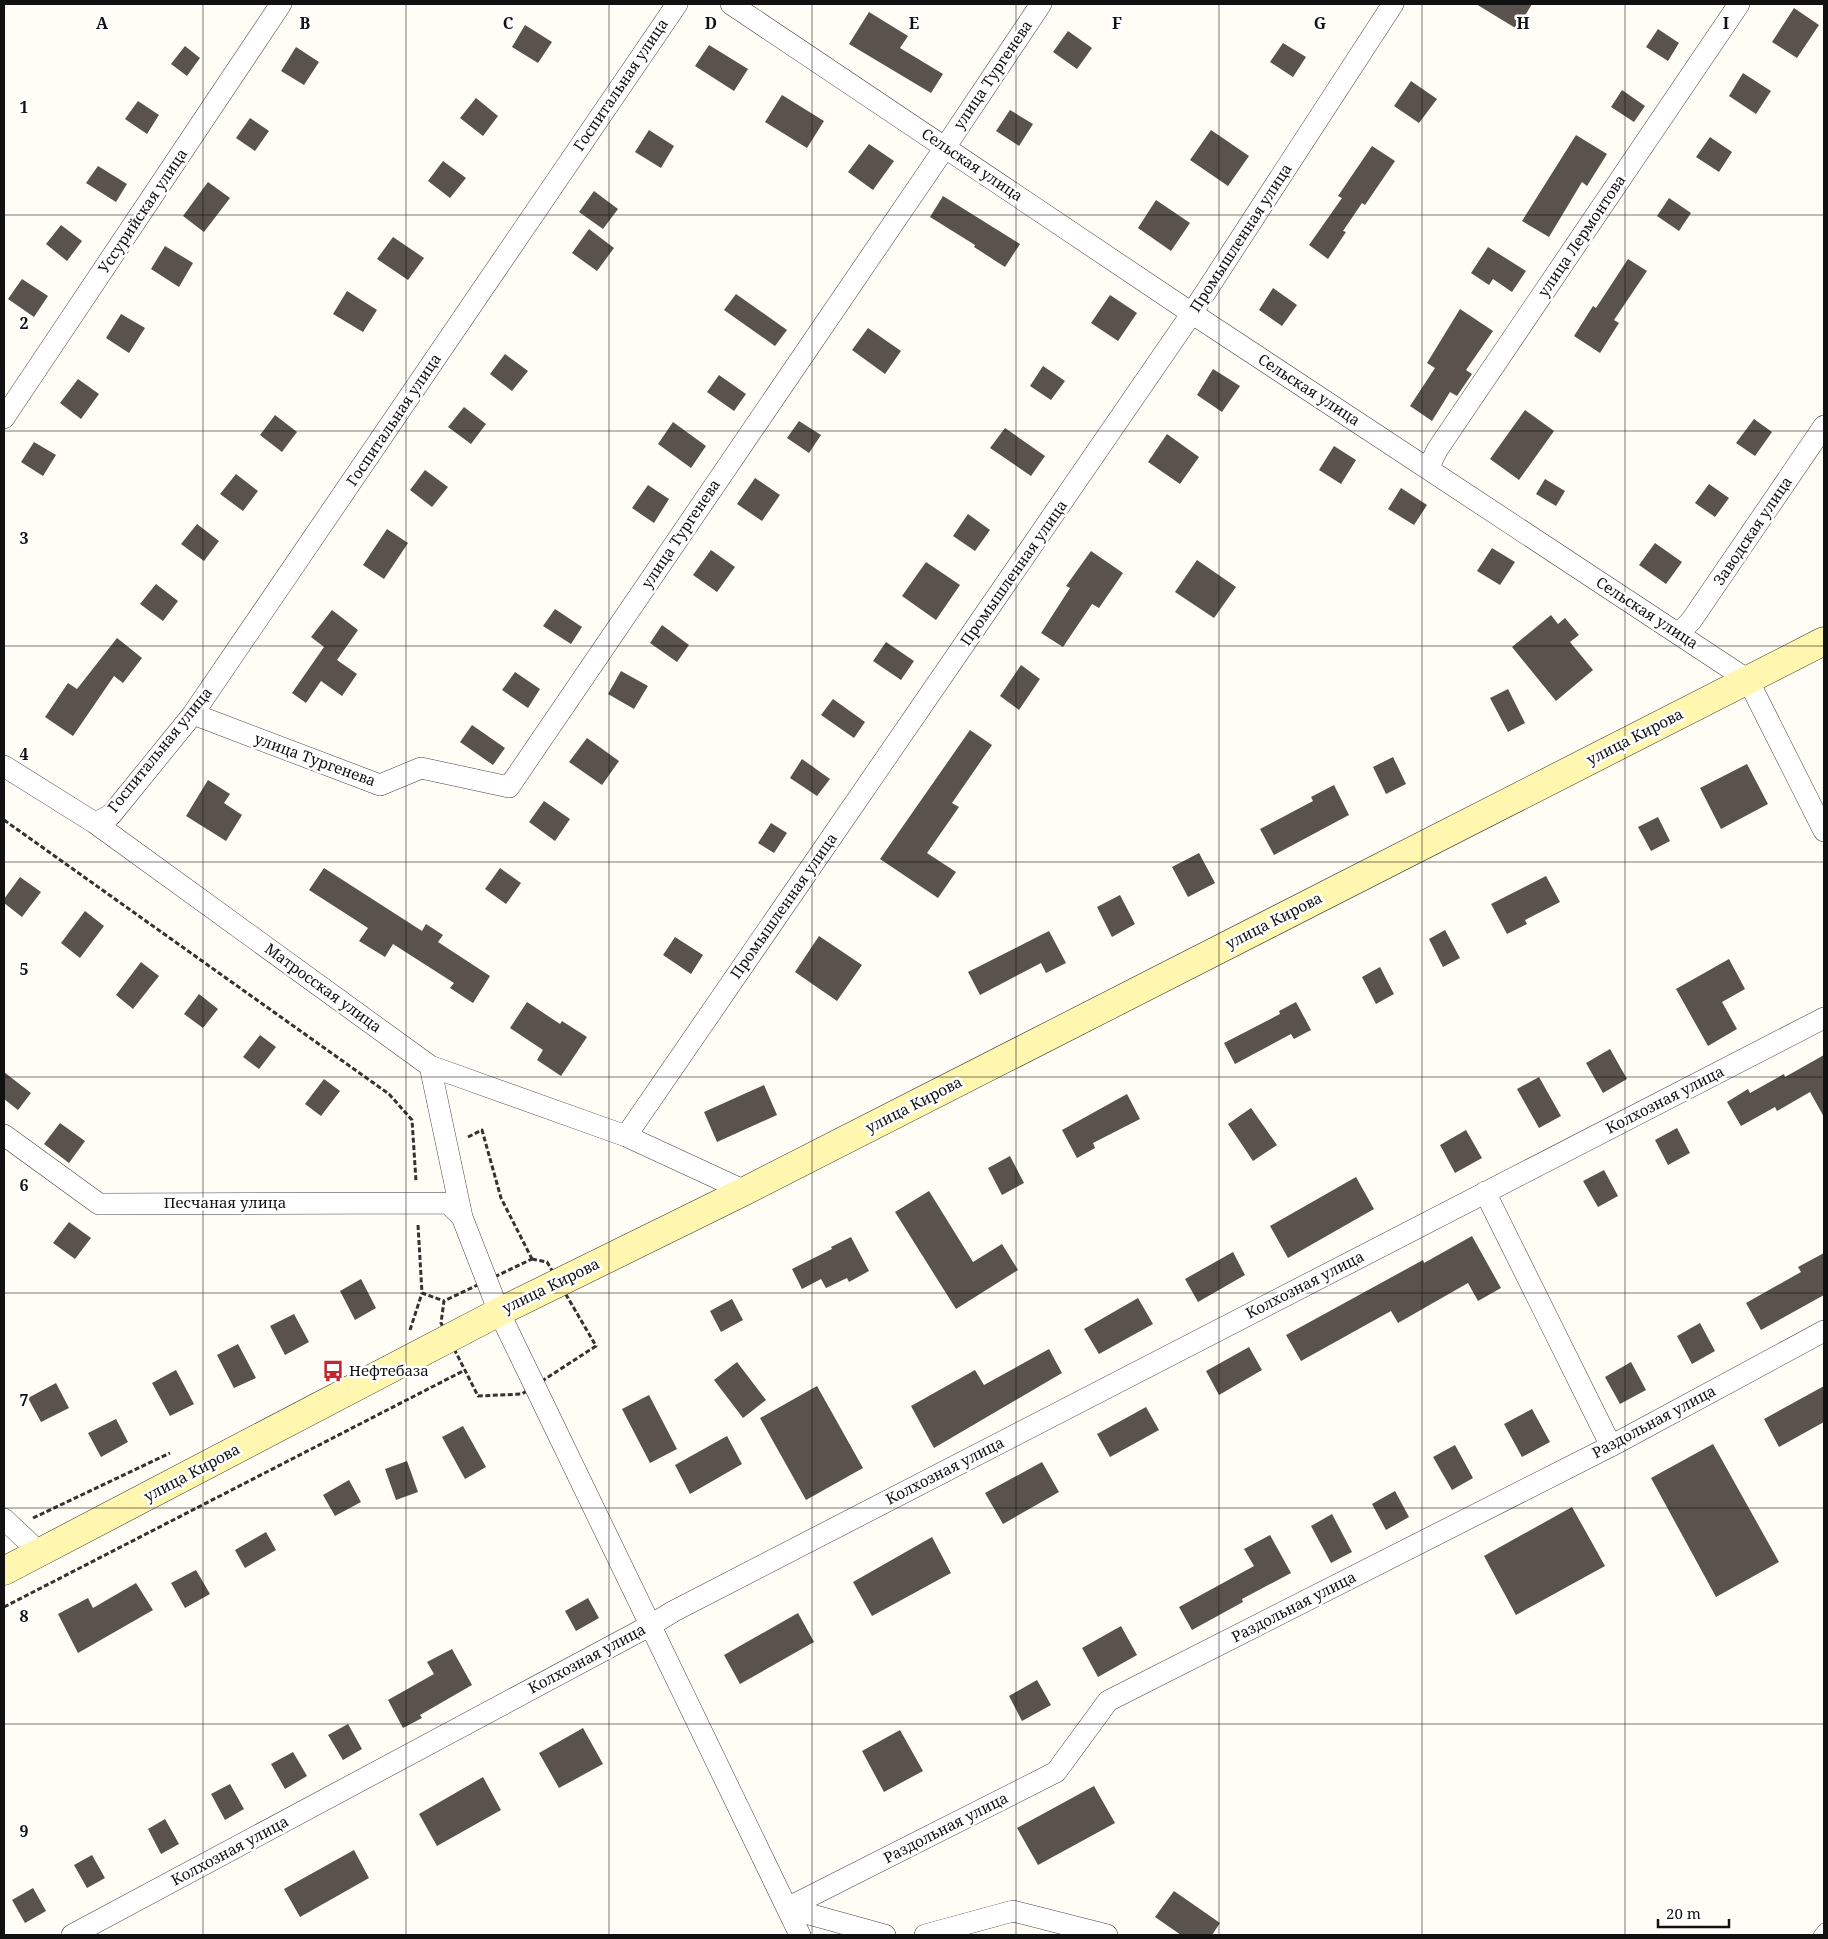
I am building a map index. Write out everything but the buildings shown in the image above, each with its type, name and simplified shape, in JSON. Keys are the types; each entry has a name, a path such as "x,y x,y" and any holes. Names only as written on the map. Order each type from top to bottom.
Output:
{"main road":[{"name":"улица Кирова","path":"4,1571 499,1312 744,1191 1824,641"}],"street":[{"name":"Уссурийская улица","path":"4,418 281,4"},
{"name":"Госпитальная улица","path":"95,823 111,815 193,714 677,4"},
{"name":"Сельская улица","path":"731,4 946,146 1192,313 1748,680 1824,830"},
{"name":"улица Тургенева","path":"193,714 380,786 421,768 508,787 1041,4"},
{"name":"Промышленная улица","path":"626,1136 1192,313 1393,4"},
{"name":"улица Лермонтова","path":"1428,468 1443,442 1739,4"},
{"name":"Заводская улица","path":"1678,634 1691,621 1824,426"},
{"name":"Матросская улица","path":"4,766 95,823 430,1066 626,1136 744,1191"},
{"name":"Колхозная улица","path":"72,1935 652,1625 683,1606 1824,1018"},
{"path":"430,1066 462,1217 499,1312 652,1625 800,1935"},
{"name":"Песчаная улица","path":"4,1135 99,1204 448,1202 462,1217"},
{"path":"1485,1192 1612,1446"},
{"name":"Раздольная улица","path":"787,1908 1056,1772 1108,1701 1612,1446 1824,1331"},
{"path":"4,1519 40,1553"},
{"path":"787,1908 885,1935"},
{"path":"927,1935 1013,1911 1107,1935"}],"lane":[{"path":"1819,1935 1824,1929"}],"path":[{"path":"4,820 389,1094 412,1120 422,1293 407,1339"},
{"path":"447,1147 482,1130 501,1198 532,1259"},
{"path":"422,1293 444,1301"},
{"path":"432,1327 440,1323"},
{"path":"4,1607 465,1370"}],"place":[{"name":"Нефтебаза","path":"333,1371"}]}
